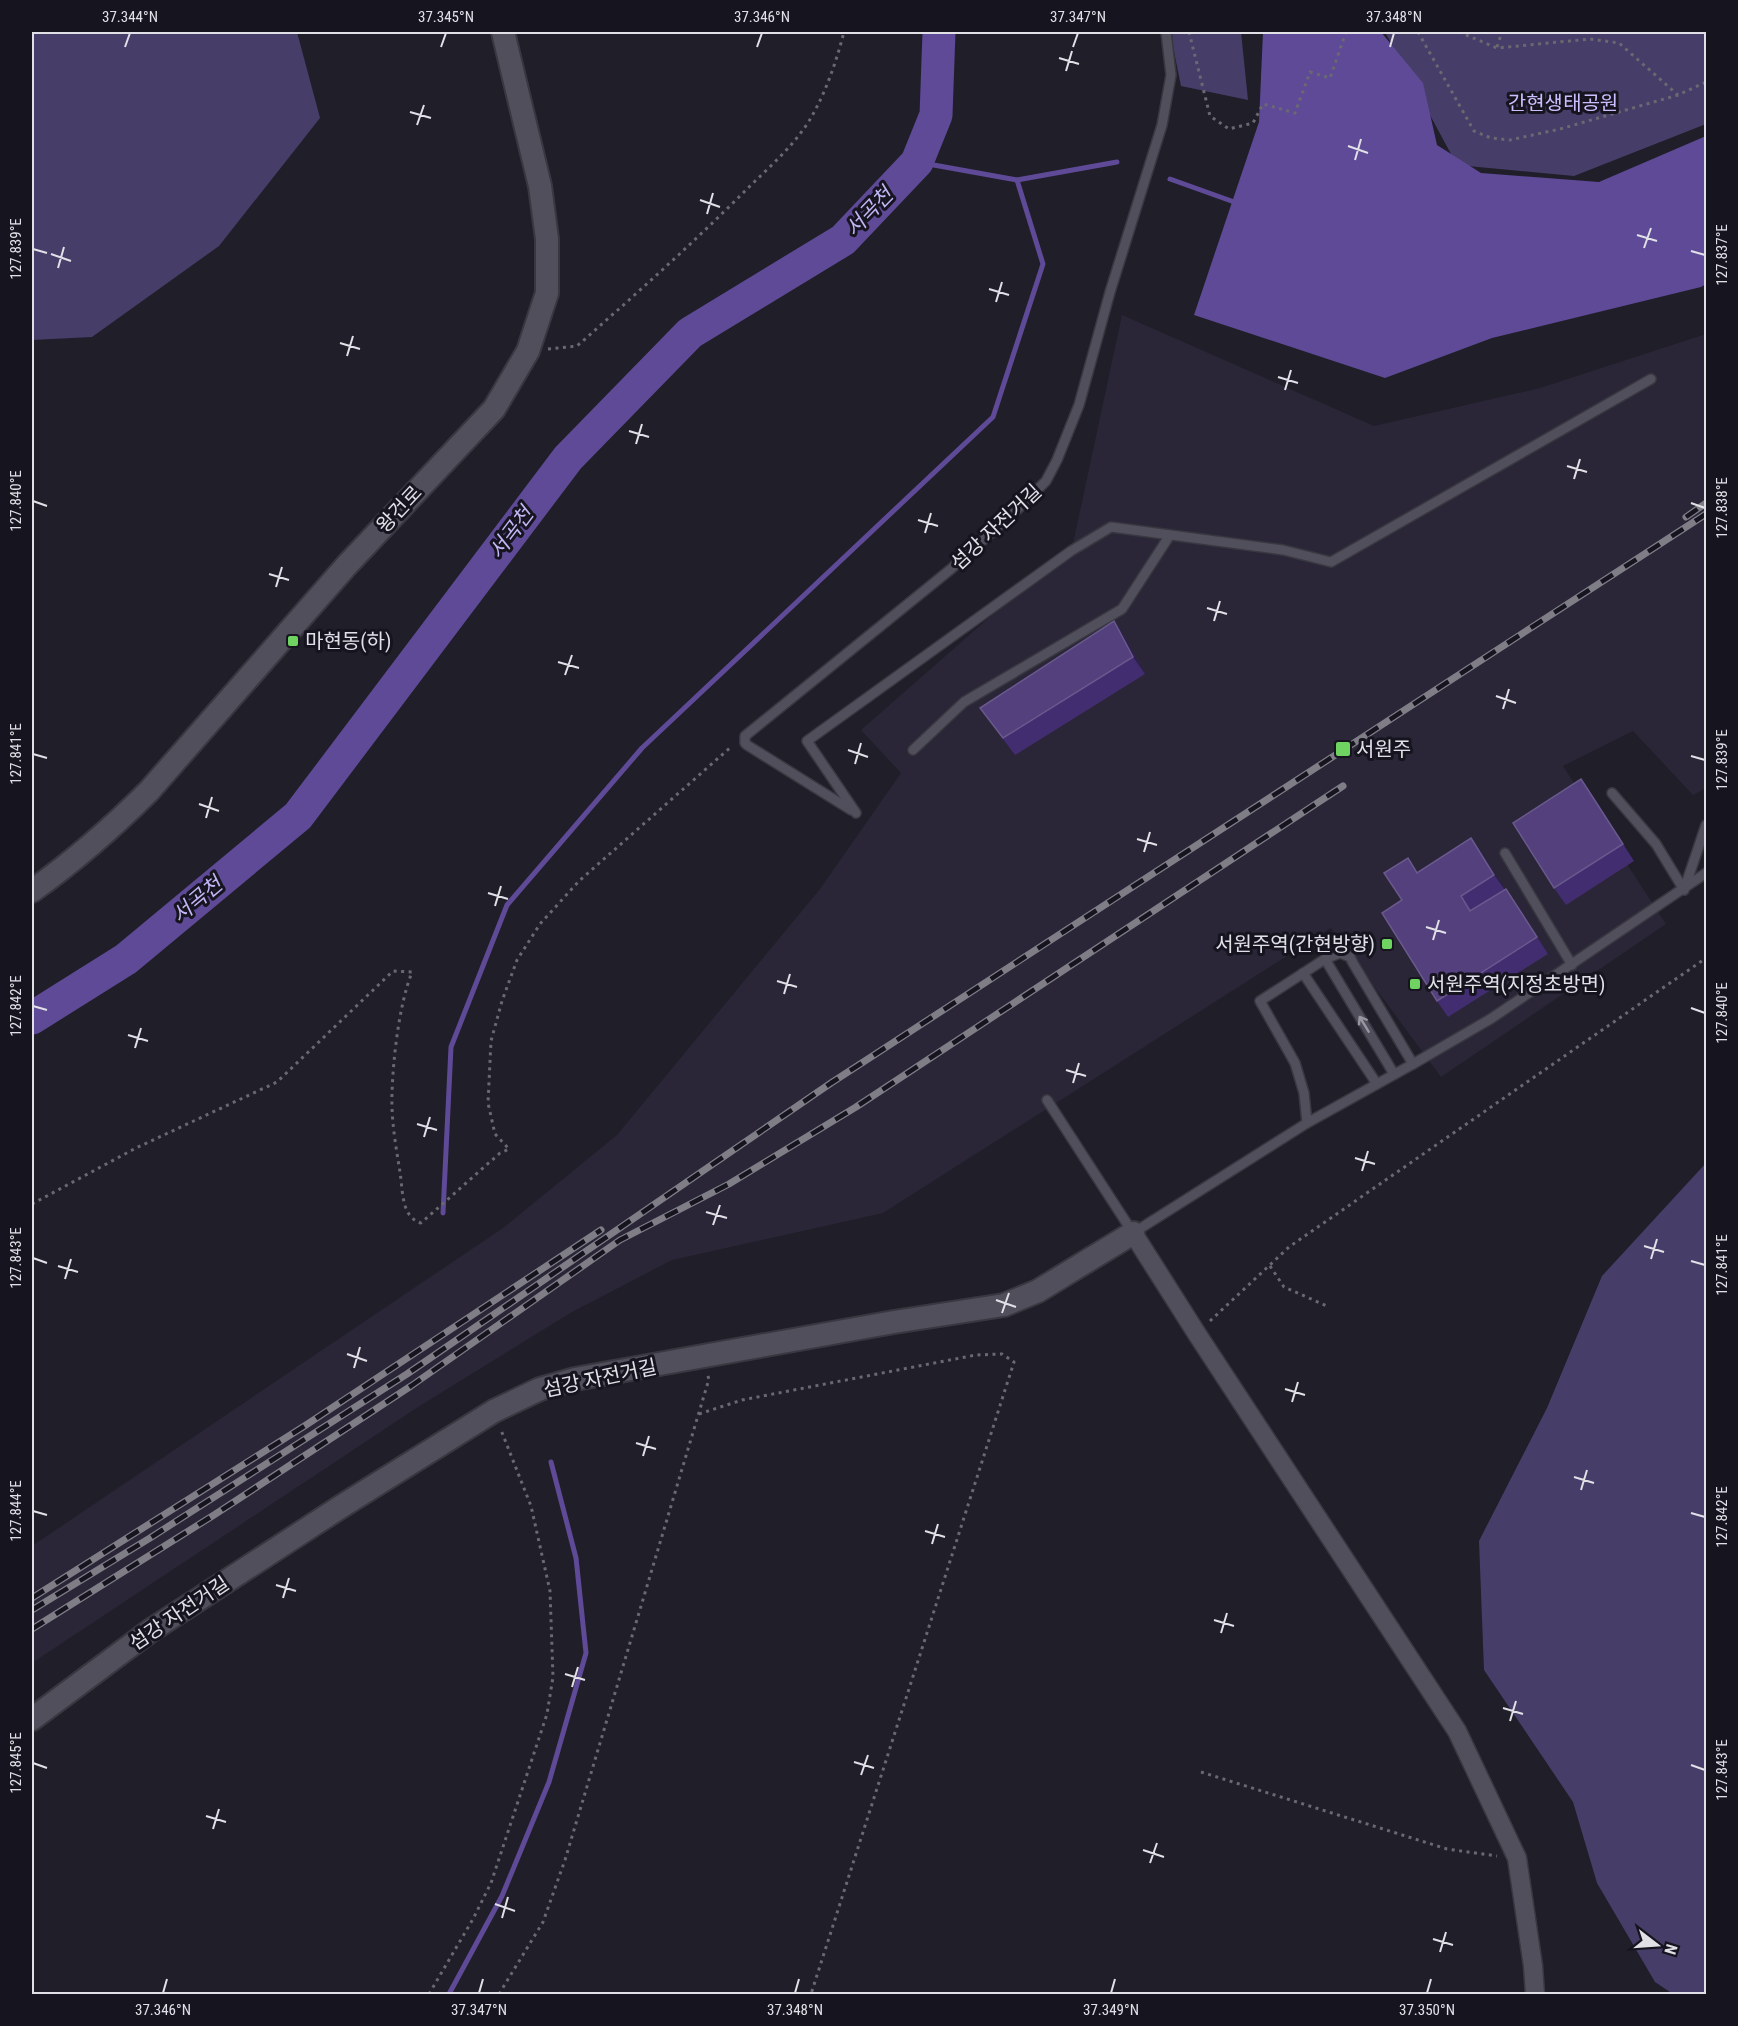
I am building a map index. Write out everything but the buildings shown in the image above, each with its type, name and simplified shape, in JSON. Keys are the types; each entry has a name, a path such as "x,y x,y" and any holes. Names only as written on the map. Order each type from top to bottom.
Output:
{"street":[{"name":"왕건로","path":"32,891 80,856 115,826 149,791 347,565 494,408 528,351 547,293 547,239 540,186 503,32"},
{"path":"1133,1233 1457,1731 1517,1858 1535,1995"},
{"name":"섬강 자전거길","path":"32,1719 150,1631 352,1500 494,1412 540,1389 575,1379 894,1322 1004,1305 1038,1291 1133,1233"}],"lane":[{"name":"섬강 자전거길","path":"744,736 951,569 1046,481 1079,405 1110,292 1162,125 1171,75 1166,32"},
{"path":"744,736 744,743 856,813 807,741 1071,551 1111,528 1283,550 1331,562 1652,379"},
{"path":"913,750 964,702 1122,609 1170,535"},
{"path":"1612,793 1656,844 1684,890"},
{"path":"1684,890 1707,825"},
{"path":"1505,853 1572,965"},
{"path":"1047,1100 1133,1233 1307,1123 1492,1018 1707,873"},
{"path":"1307,1123 1304,1093 1295,1063 1260,1001 1325,959 1340,953 1350,957 1413,1064"},
{"path":"1325,959 1394,1074"},
{"path":"1303,973 1377,1084"}],"path":[{"path":"528,351 577,346 713,222 793,143 809,121 823,95 837,57 843,32"},
{"path":"1189,32 1210,116 1229,129 1253,123 1263,104 1295,113 1310,72 1330,78 1346,32"},
{"path":"1418,32 1474,131 1491,138 1510,140 1560,129 1678,95 1707,82"},
{"path":"1459,32 1497,48 1590,39 1619,44 1678,95"},
{"path":"1497,48 1502,32"},
{"path":"32,1204 136,1148 277,1082 393,971 412,972 405,989 398,1030 392,1095 406,1210 413,1221 421,1223 500,1154 509,1149 495,1134 488,1103 491,1041 517,960 540,924 579,881 744,736"},
{"path":"1197,1334 1269,1265 1299,1240 1707,958"},
{"path":"1269,1265 1284,1287 1327,1306"},
{"path":"699,1414 742,1400 976,1355 1002,1354 1014,1362 811,1995"},
{"path":"499,1995 543,1922 565,1860 709,1379 702,1357"},
{"path":"429,1995 491,1883 547,1714 553,1677 550,1591 531,1506 494,1412"},
{"path":"1201,1772 1447,1849 1517,1858"}],"shaded area":[{"path":"1263,32 1381,32 1423,83 1437,145 1481,173 1599,182 1706,136 1706,284 1492,338 1385,378 1194,315 1259,122"},
{"path":"1122,315 1374,426 1540,388 1706,334 1706,788 1693,795 1633,731 1563,766 1666,924 1441,1077 1331,928 883,1213 672,1260 572,1312 418,1407 32,1663 32,1546 503,1228 617,1135 820,889 901,773 861,730 1073,544"}],"green space":[{"path":"32,32 297,32 320,118 219,246 92,337 32,340"},
{"path":"1170,32 1241,32 1248,100 1181,86"},
{"name":"간현생태공원","path":"1385,32 1706,32 1706,124 1574,176 1457,165"},
{"path":"1706,1163 1706,1994 1673,1994 1655,1982 1597,1883 1573,1802 1484,1670 1479,1541 1547,1408 1602,1276"}],"waterway":[{"name":"서곡천","path":"32,1018 126,959 298,816 568,458 690,333 843,240 917,162 936,115 939,32"},
{"path":"443,1213 451,1047 507,905 642,748 993,417 1043,264 1017,180 917,162"},
{"path":"1017,180 1117,162"},
{"path":"1170,179 1237,203"},
{"path":"449,1994 502,1896 549,1782 586,1653 576,1558 551,1462"}],"railway":[{"path":"1686,517 1706,503"},
{"path":"32,1610 150,1538 407,1374 831,1083 1706,514"},
{"path":"32,1629 214,1515 411,1386 620,1240 729,1184 856,1107 1343,786"},
{"path":"32,1598 306,1425 601,1230"}],"place":[{"name":"마현동(하)","path":"293,641"},
{"name":"서원주","path":"1343,749"},
{"name":"서원주역(간현방향)","path":"1387,944"},
{"name":"서원주역(지정초방면)","path":"1415,984"}]}
